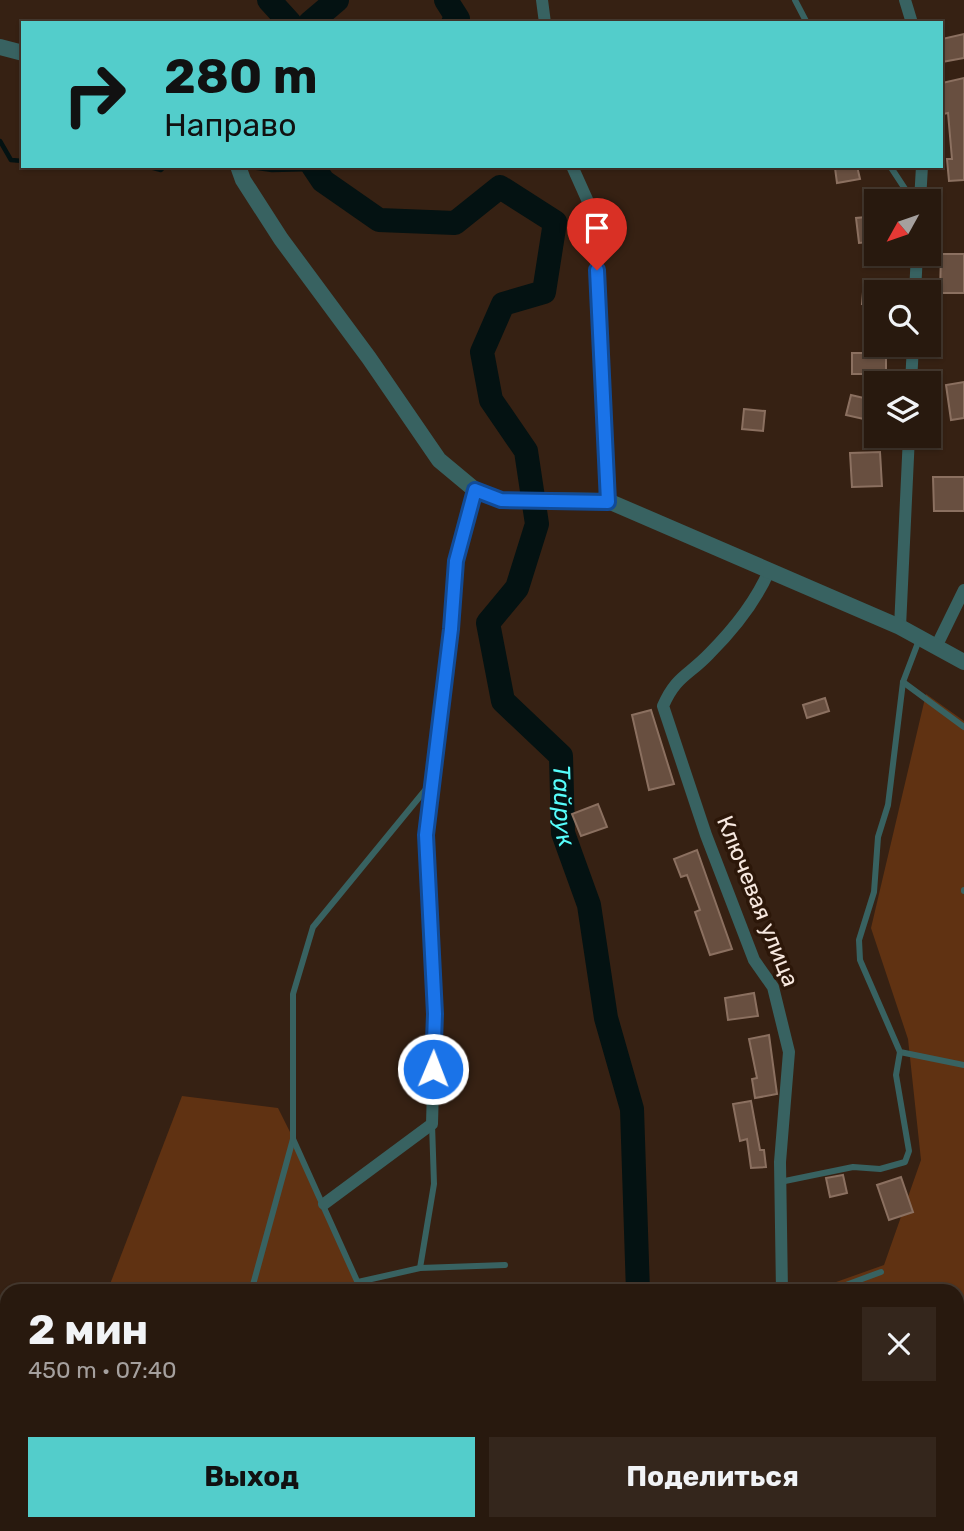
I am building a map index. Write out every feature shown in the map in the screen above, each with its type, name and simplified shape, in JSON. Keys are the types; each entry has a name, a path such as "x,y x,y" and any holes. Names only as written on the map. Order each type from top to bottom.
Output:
{"street":[{"path":"542,0 545,21"},
{"path":"905,0 911,21"},
{"path":"0,47 21,52"},
{"path":"573,168 594,215 608,502"},
{"path":"921,189 922,168"},
{"path":"241,173 281,239 369,358 439,460 475,490 501,500 560,499 608,502 900,627 964,662"},
{"path":"900,627 908,448"},
{"path":"324,1203 432,1124 435,1014 426,835 456,561 475,490"},
{"name":"Ключевая улица","path":"769,571 759,592 709,654 672,685 663,706 754,960 773,987 789,1052 780,1182 782,1284"},
{"path":"936,645 964,590"}],"lane":[{"path":"795,0 806,21"},
{"path":"891,168 904,189"},
{"path":"780,1182 853,1167 880,1169 905,1162 909,1151 896,1075 900,1052 860,960 859,940 874,892 878,837 888,804 903,682 920,637"},
{"path":"903,682 964,727"},
{"path":"253,1284 293,1139 293,994 313,927 433,780"},
{"path":"900,1052 964,1065"},
{"path":"420,1268 434,1184 432,1124"},
{"path":"293,1139 358,1282 420,1268 505,1265"},
{"path":"849,1284 881,1272"}],"shaded area":[{"path":"926,694 964,721 964,1284 831,1284 884,1265 921,1160 908,1039 871,928"},
{"path":"182,1096 278,1108 313,1178 359,1284 110,1284"}],"building":[{"path":"964,34 964,58 943,62 943,39"},
{"path":"964,78 964,180 949,181 947,159 952,159 948,113 943,114 943,83"},
{"path":"835,168 857,168 860,179 837,183"},
{"path":"864,217 864,242 859,243 856,218"},
{"path":"942,254 964,254 964,293 941,293"},
{"path":"852,353 864,353 864,357 886,357 886,371 852,374"},
{"path":"964,382 964,418 951,420 946,385"},
{"path":"851,395 864,398 864,419 846,415"},
{"path":"744,409 765,411 763,431 742,429"},
{"path":"880,452 882,486 852,487 850,453"},
{"path":"933,477 964,477 964,511 934,511"},
{"path":"825,698 829,711 807,718 803,705"},
{"path":"651,710 674,784 649,790 632,715"},
{"path":"598,804 607,827 581,836 572,814"},
{"path":"697,850 732,949 710,955 695,912 700,910 687,875 681,877 674,859"},
{"path":"754,993 758,1016 728,1020 725,998"},
{"path":"769,1035 777,1094 755,1098 752,1079 757,1078 749,1039"},
{"path":"751,1101 766,1167 751,1168 747,1139 740,1141 733,1104"},
{"path":"843,1175 847,1193 830,1197 826,1178"},
{"path":"901,1177 913,1212 889,1220 877,1185"}],"waterway":[{"name":"Тайрук","path":"269,0 288,21"},
{"name":"Тайрук","path":"312,21 337,0"},
{"name":"Тайрук","path":"446,0 458,19 456,21"},
{"path":"0,141 11,160 21,161"},
{"path":"154,168 163,168"},
{"path":"258,168 313,169"},
{"name":"Тайрук","path":"314,168 323,181 379,220 455,223 500,187 555,222 544,292 503,304 482,352 491,400 526,451 537,524 517,588 488,623 503,701 561,756 563,833 589,905 606,1018 632,1109 638,1284"}],"route":[{"path":"433,1069 435,1014 426,835 451,629 456,561 475,490 501,500 560,499 608,502 607,434 597,270"}]}
